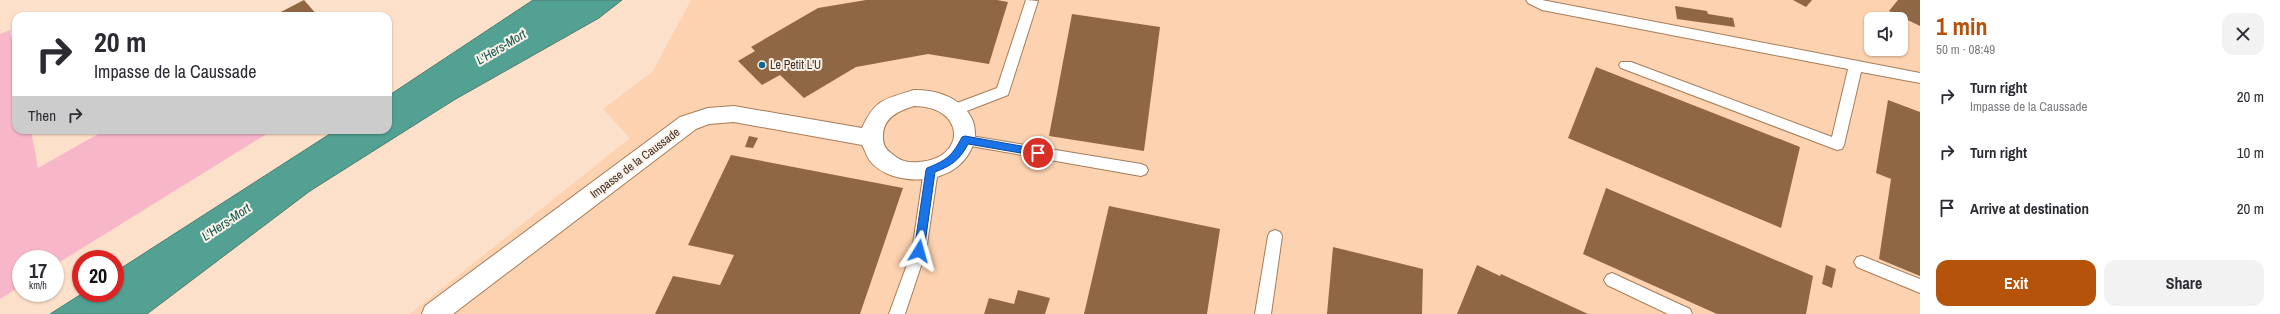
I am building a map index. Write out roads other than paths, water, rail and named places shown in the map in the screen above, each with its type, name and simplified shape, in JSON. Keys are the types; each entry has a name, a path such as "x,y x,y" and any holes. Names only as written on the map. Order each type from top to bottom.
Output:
{"street":[{"path":"904,99 930,99 942,102 954,110 963,123 965,140 959,154 946,164 931,170 913,172 892,167 879,158 873,150 870,138 873,122 886,108 904,99"},
{"name":"Impasse de la Caussade","path":"434,314 688,123 708,116 734,114 870,138"}],"lane":[{"path":"1532,0 1542,6 1920,78"},
{"path":"954,110 1003,91 1032,1"},
{"path":"1626,65 1837,146 1856,65"},
{"path":"965,140 1141,170"},
{"path":"897,314 919,251 931,170"},
{"path":"1263,314 1275,236"},
{"path":"1862,262 1920,286"},
{"path":"1612,280 1684,314"}],"water":[{"name":"L'Hers-Mort","path":"533,0 622,0 599,18 454,100 310,191 147,314 50,314 72,300 72,302 124,302 124,266 330,134 392,134 392,93"}],"place":[{"name":"Le Petit L'U","path":"762,65"}]}
